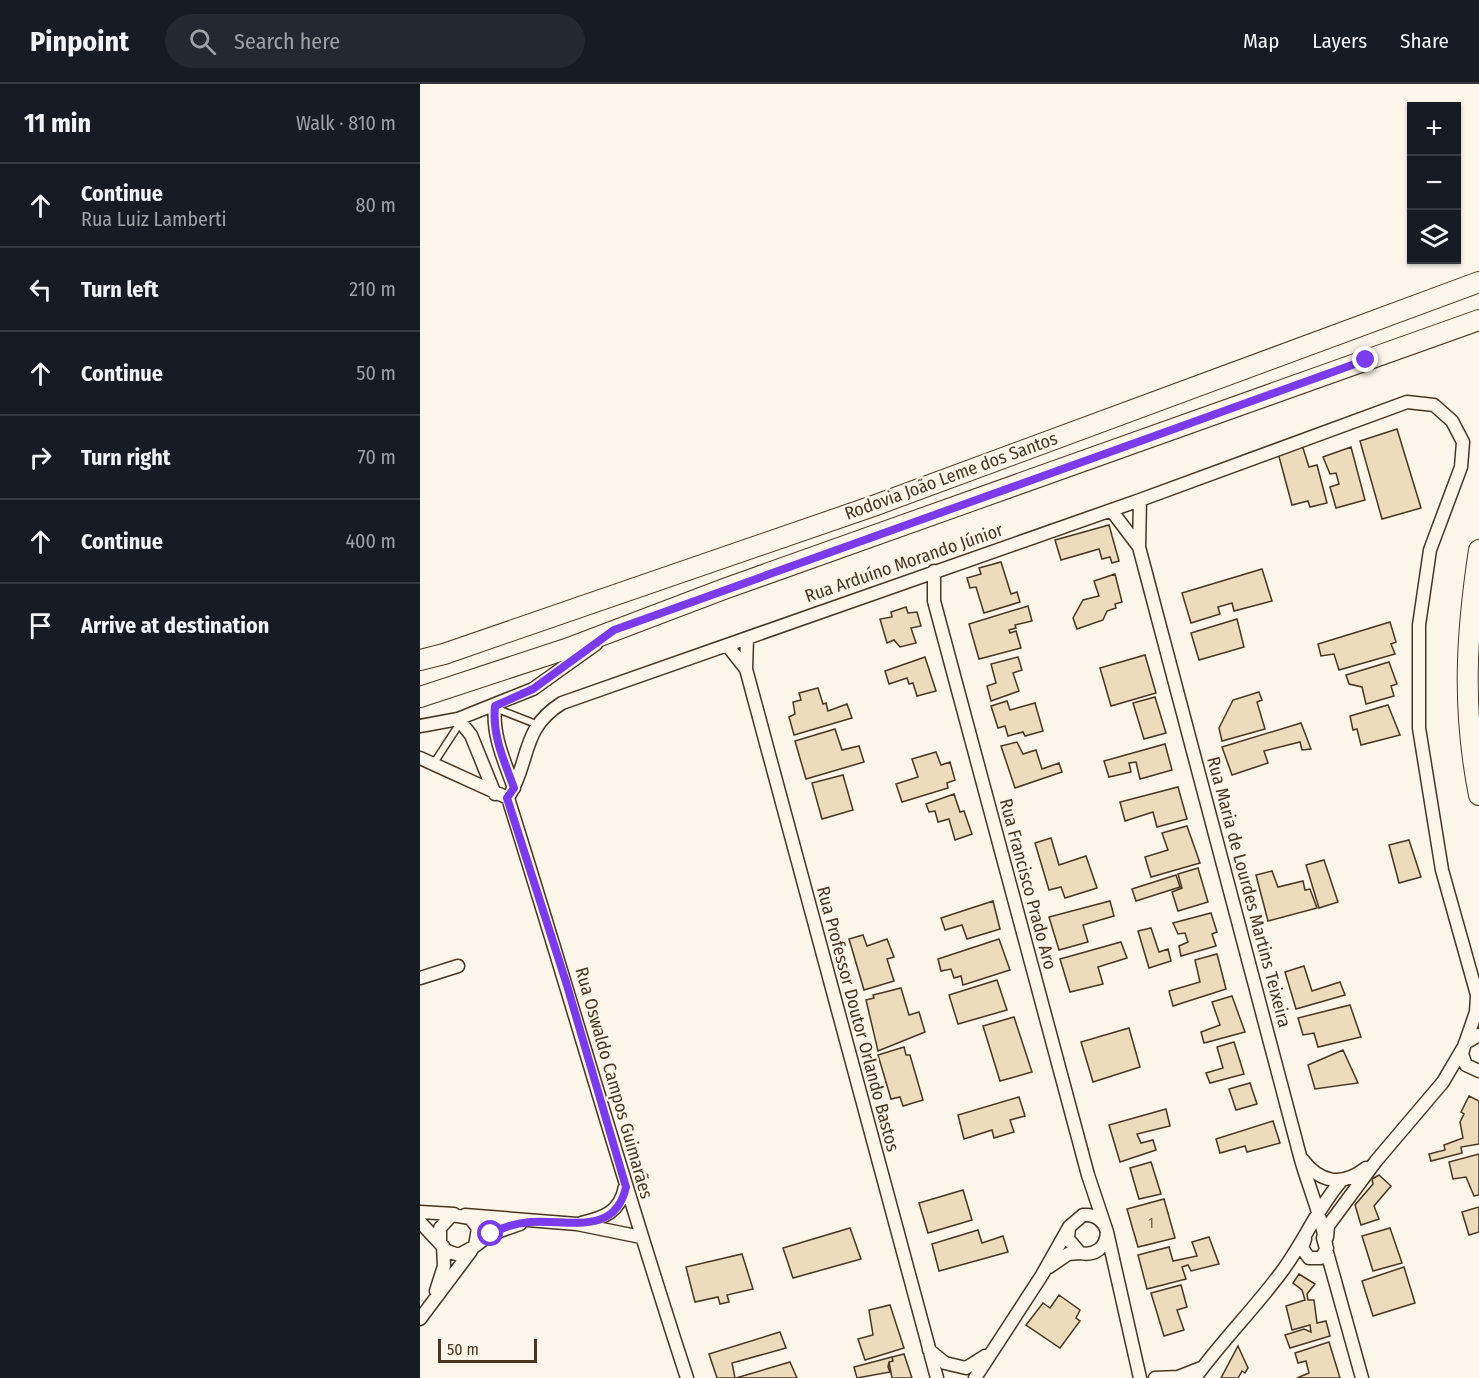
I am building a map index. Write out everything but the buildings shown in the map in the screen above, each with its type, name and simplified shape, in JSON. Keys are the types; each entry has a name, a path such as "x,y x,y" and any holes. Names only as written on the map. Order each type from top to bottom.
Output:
{"main road":[{"name":"Rodovia João Leme dos Santos","path":"420,660 444,654 876,505 1479,282"},
{"name":"Rodovia João Leme dos Santos","path":"420,697 614,630 1478,320"},
{"path":"1479,550 1470,612 1466,678 1472,757 1479,795"}],"street":[{"name":"Rua Arduíno Morando Júnior","path":"536,724 562,703 1140,500 1407,402 1434,405 1452,421 1463,442 1462,459 1430,550 1419,625 1419,728 1442,870 1478,999"},
{"name":"Rua Maria de Lourdes Martins Teixeira","path":"1140,500 1139,547 1300,1155 1362,1378"},
{"name":"Rua Maria de Lourdes Martins Teixeira","path":"1111,510 1139,547"},
{"name":"Rua Francisco Prado Aro","path":"934,571 934,601 1088,1175 1106,1229 1140,1378"},
{"name":"Rua Francisco Prado Aro","path":"917,578 934,601"},
{"path":"420,726 459,721 533,689 614,630"},
{"name":"Rua Professor Doutor Orlando Bastos","path":"747,638 746,669 937,1378"},
{"name":"Rua Professor Doutor Orlando Bastos","path":"727,645 746,669"},
{"name":"Rua Oswaldo Campos Guimarães","path":"495,707 494,725 497,743 511,793 641,1237 687,1378"},
{"path":"459,721 471,735 495,794"},
{"path":"420,758 495,794 511,793 536,724"},
{"path":"420,978 458,966"},
{"path":"1279,1275 1300,1260 1321,1258 1327,1246 1328,1226 1376,1161 1443,1082 1464,1046 1478,999"},
{"path":"1478,1071 1463,1060 1464,1046 1479,1035"},
{"path":"1443,1082 1453,1074 1469,1070 1478,1071"},
{"path":"1300,1155 1317,1175 1329,1180 1341,1181 1351,1179 1376,1161"},
{"name":"Rua Francisco Prado Aro","path":"1042,1275 1088,1197 1088,1175"},
{"path":"1155,1378 1199,1373 1279,1275 1304,1240 1317,1212 1341,1181"},
{"path":"577,1224 601,1219 615,1210 623,1200 626,1187"},
{"path":"420,1212 577,1224 641,1237"},
{"path":"433,1301 444,1266 441,1244 442,1223 462,1215"},
{"path":"420,1319 478,1240 478,1228 462,1215"},
{"path":"975,1378 1042,1275 1061,1257 1071,1253 1083,1253 1100,1250 1107,1239 1106,1229 1101,1220 1089,1215 1073,1222 1070,1245 1083,1253"},
{"path":"420,1222 441,1244 459,1255 501,1229 533,1222"},
{"path":"1304,1240 1315,1235 1322,1237 1327,1246"},
{"path":"1304,1240 1302,1248 1311,1259"},
{"name":"Rua Francisco Prado Aro","path":"1083,1253 1102,1260 1118,1281"},
{"name":"Rua Maria de Lourdes Martins Teixeira","path":"1311,1259 1327,1271 1337,1286"},
{"name":"Rua Francisco Prado Aro","path":"1134,1345 1144,1364 1168,1378"},
{"path":"960,1378 993,1349"},
{"path":"928,1350 937,1358 955,1366 966,1368 975,1364"}],"lane":[{"path":"495,707 536,724"},
{"path":"434,763 459,721"}],"route":[{"path":"491,1234 516,1224 533,1222 577,1224 601,1219 615,1210 623,1200 626,1187 566,982 507,798 514,788 497,743 494,725 495,706 533,689 614,630 1366,360"}]}
